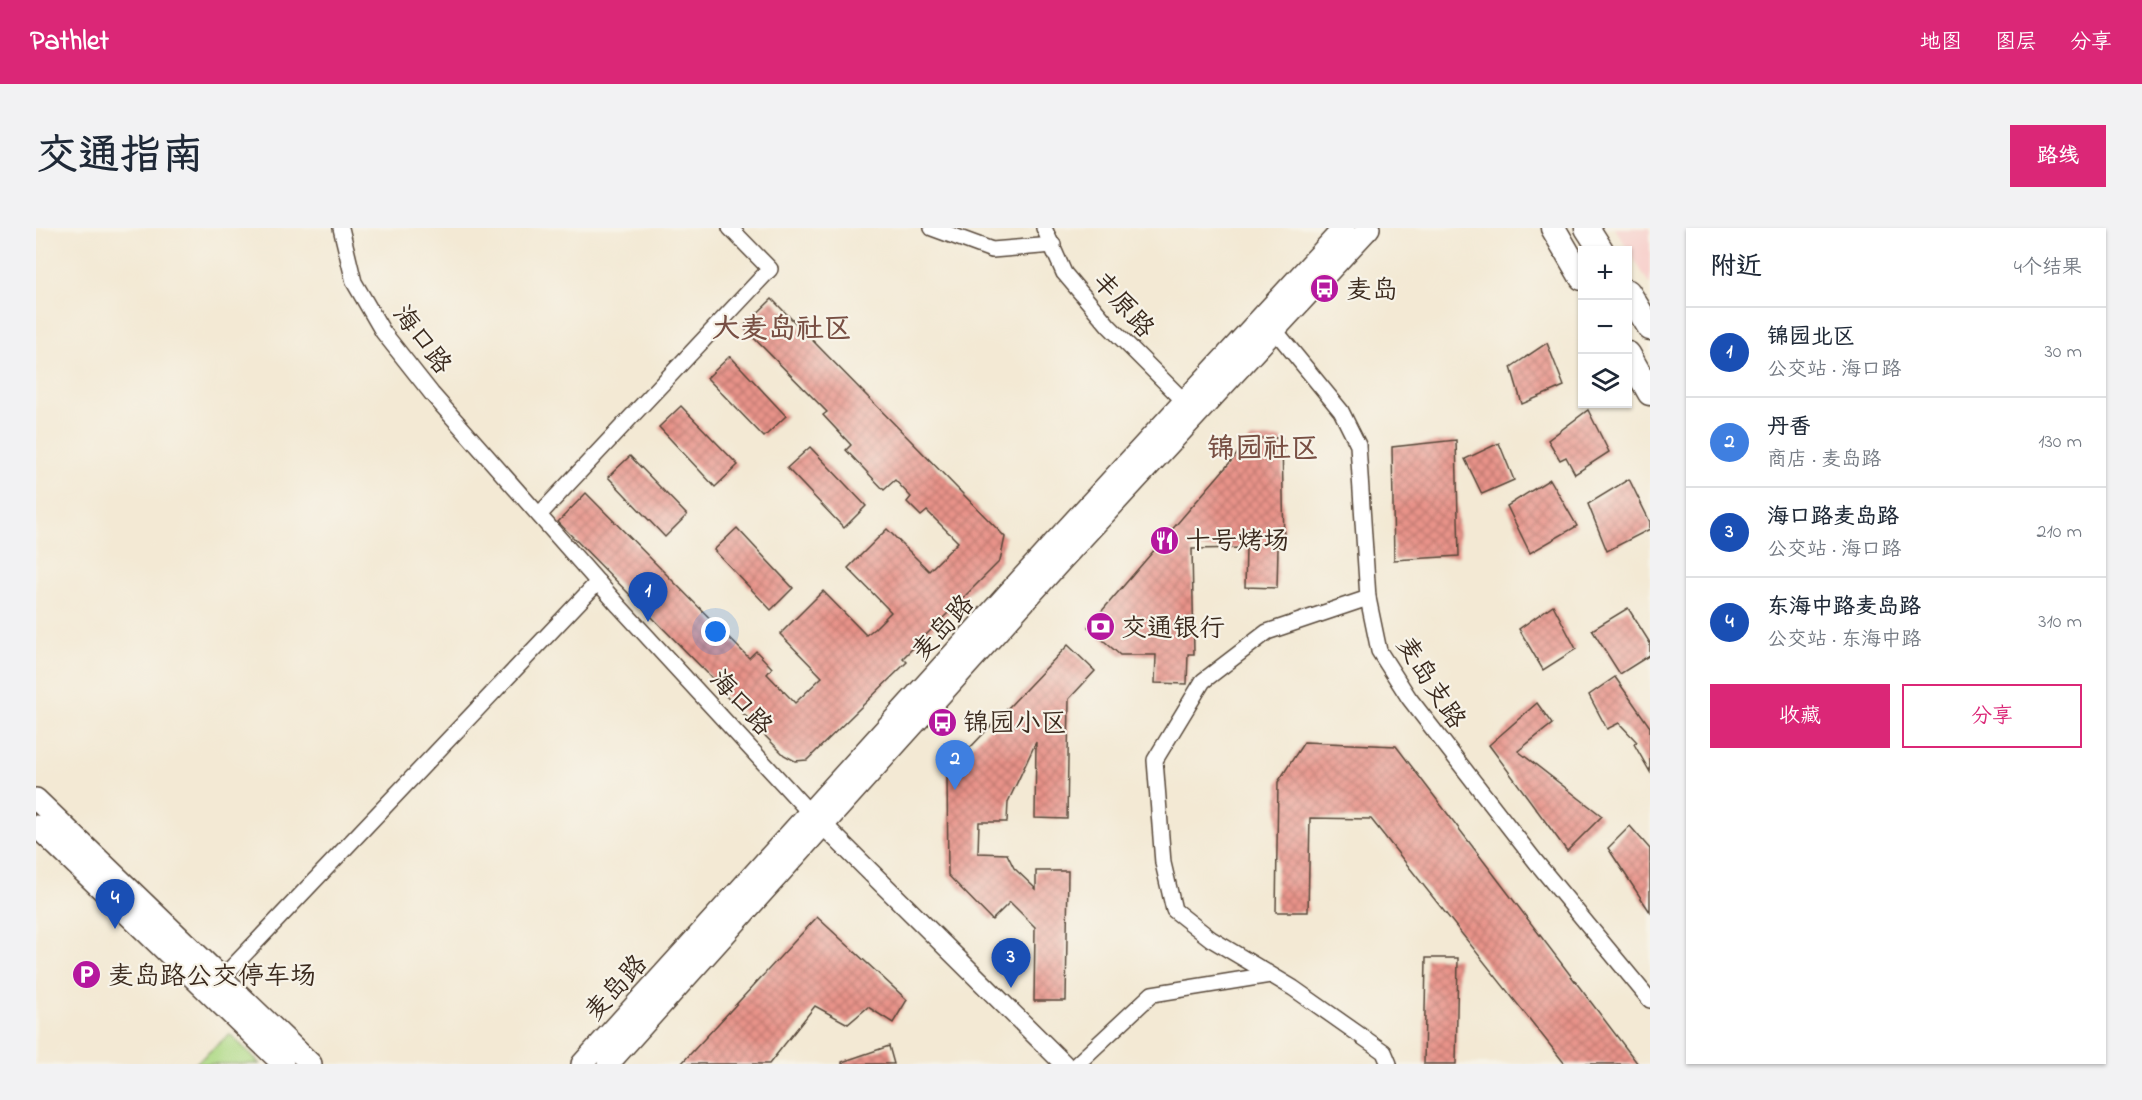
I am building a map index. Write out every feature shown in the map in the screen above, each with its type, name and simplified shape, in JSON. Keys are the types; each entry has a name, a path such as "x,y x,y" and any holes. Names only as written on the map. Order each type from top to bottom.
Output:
{"main road":[{"name":"麦岛路","path":"582,1064 816,818 1269,323 1344,228"},
{"name":"麦岛路","path":"608,1064 816,818 1184,401 1369,228"},
{"path":"1553,228 1578,271"},
{"path":"1587,228 1598,246"},
{"path":"1632,299 1650,328"},
{"path":"1632,361 1650,393"},
{"path":"36,800 310,1064"},
{"path":"36,826 283,1064"}],"street":[{"name":"海口路","path":"341,228 354,282 383,332 432,394 598,582 816,818 1064,1064"},
{"path":"539,515 770,269 730,228"},
{"path":"932,228 992,250 1053,245"},
{"name":"丰原路","path":"1044,228 1064,273 1109,326 1184,401"},
{"name":"麦岛支路","path":"1269,323 1341,411 1358,445 1368,598 1379,651 1409,698 1536,862 1650,1000"},
{"path":"221,979 598,582"},
{"path":"1368,598 1267,632 1203,681 1155,760 1162,862 1174,910 1211,939 1270,975 1384,1052 1389,1064"},
{"path":"1077,1064 1152,994 1270,975"}],"shaded area":[{"path":"1615,228 1650,228 1650,285 1632,256 1632,246 1626,246"}],"green space":[{"path":"230,1034 260,1064 195,1064"}],"building":[{"path":"772,299 1005,537 1000,561 903,658 907,662 807,760 795,761 784,755 718,688 720,686 558,522 586,493 749,658 756,651 772,668 767,674 795,703 822,677 780,634 823,591 866,635 891,612 848,568 887,529 929,571 958,542 927,511 921,516 907,502 911,497 895,480 884,490 846,450 851,445 823,415 827,412 743,327"},
{"path":"1547,343 1564,386 1522,404 1511,367"},
{"path":"730,356 786,416 764,437 707,378"},
{"path":"681,406 738,465 715,487 659,427"},
{"path":"1588,410 1609,452 1575,474 1566,457 1560,460 1548,440"},
{"path":"1251,438 1282,438 1284,548 1278,548 1277,588 1245,587 1246,548 1192,549 1194,654 1188,654 1187,684 1155,683 1156,655 1120,655 1088,627"},
{"path":"1456,440 1459,556 1394,560 1392,447"},
{"path":"1499,443 1514,480 1482,494 1465,459"},
{"path":"810,447 866,506 844,528 787,468"},
{"path":"630,456 687,515 665,537 608,477"},
{"path":"1550,479 1577,526 1530,553 1507,506"},
{"path":"1629,479 1650,522 1650,529 1607,551 1588,504"},
{"path":"737,528 793,588 771,610 714,550"},
{"path":"1553,605 1576,649 1543,670 1519,629"},
{"path":"1628,608 1650,643 1650,655 1620,674 1592,630"},
{"path":"1068,645 1095,671 1069,699 1067,819 1035,818 1036,742 1008,802 1007,822 979,822 978,853 1007,854 1014,868 1036,889 1036,871 1068,871 1066,1001 1034,1001 1035,927 1010,902 992,920 948,875 947,772"},
{"path":"1615,677 1650,727 1650,772 1634,744 1637,742 1619,723 1607,729 1589,695"},
{"path":"1537,703 1552,724 1518,751 1602,816 1567,851 1489,745"},
{"path":"1304,742 1396,746 1638,1064 1565,1064 1371,819 1310,818 1308,912 1276,912 1278,782"},
{"path":"1630,826 1650,849 1650,912 1608,848"},
{"path":"817,917 907,1000 893,1023 868,1007 848,1024 815,1006 769,1064 681,1064"},
{"path":"1426,958 1458,958 1456,1064 1424,1064"},
{"path":"889,1046 894,1064 842,1064 842,1062"}],"place":[{"name":"麦岛","path":"1325,289"},
{"name":"十号烤场","path":"1164,540"},
{"name":"锦园北区","path":"648,622"},
{"name":"交通银行","path":"1100,627"},
{"name":"锦园小区","path":"942,722"},
{"name":"丹香","path":"955,790"},
{"name":"东海中路麦岛路","path":"115,929"},
{"name":"麦岛路公交停车场","path":"87,975"},
{"name":"海口路麦岛路","path":"1011,988"}],"district":[{"name":"大麦岛社区","path":"782,327"},
{"name":"锦园社区","path":"1263,447"}]}
